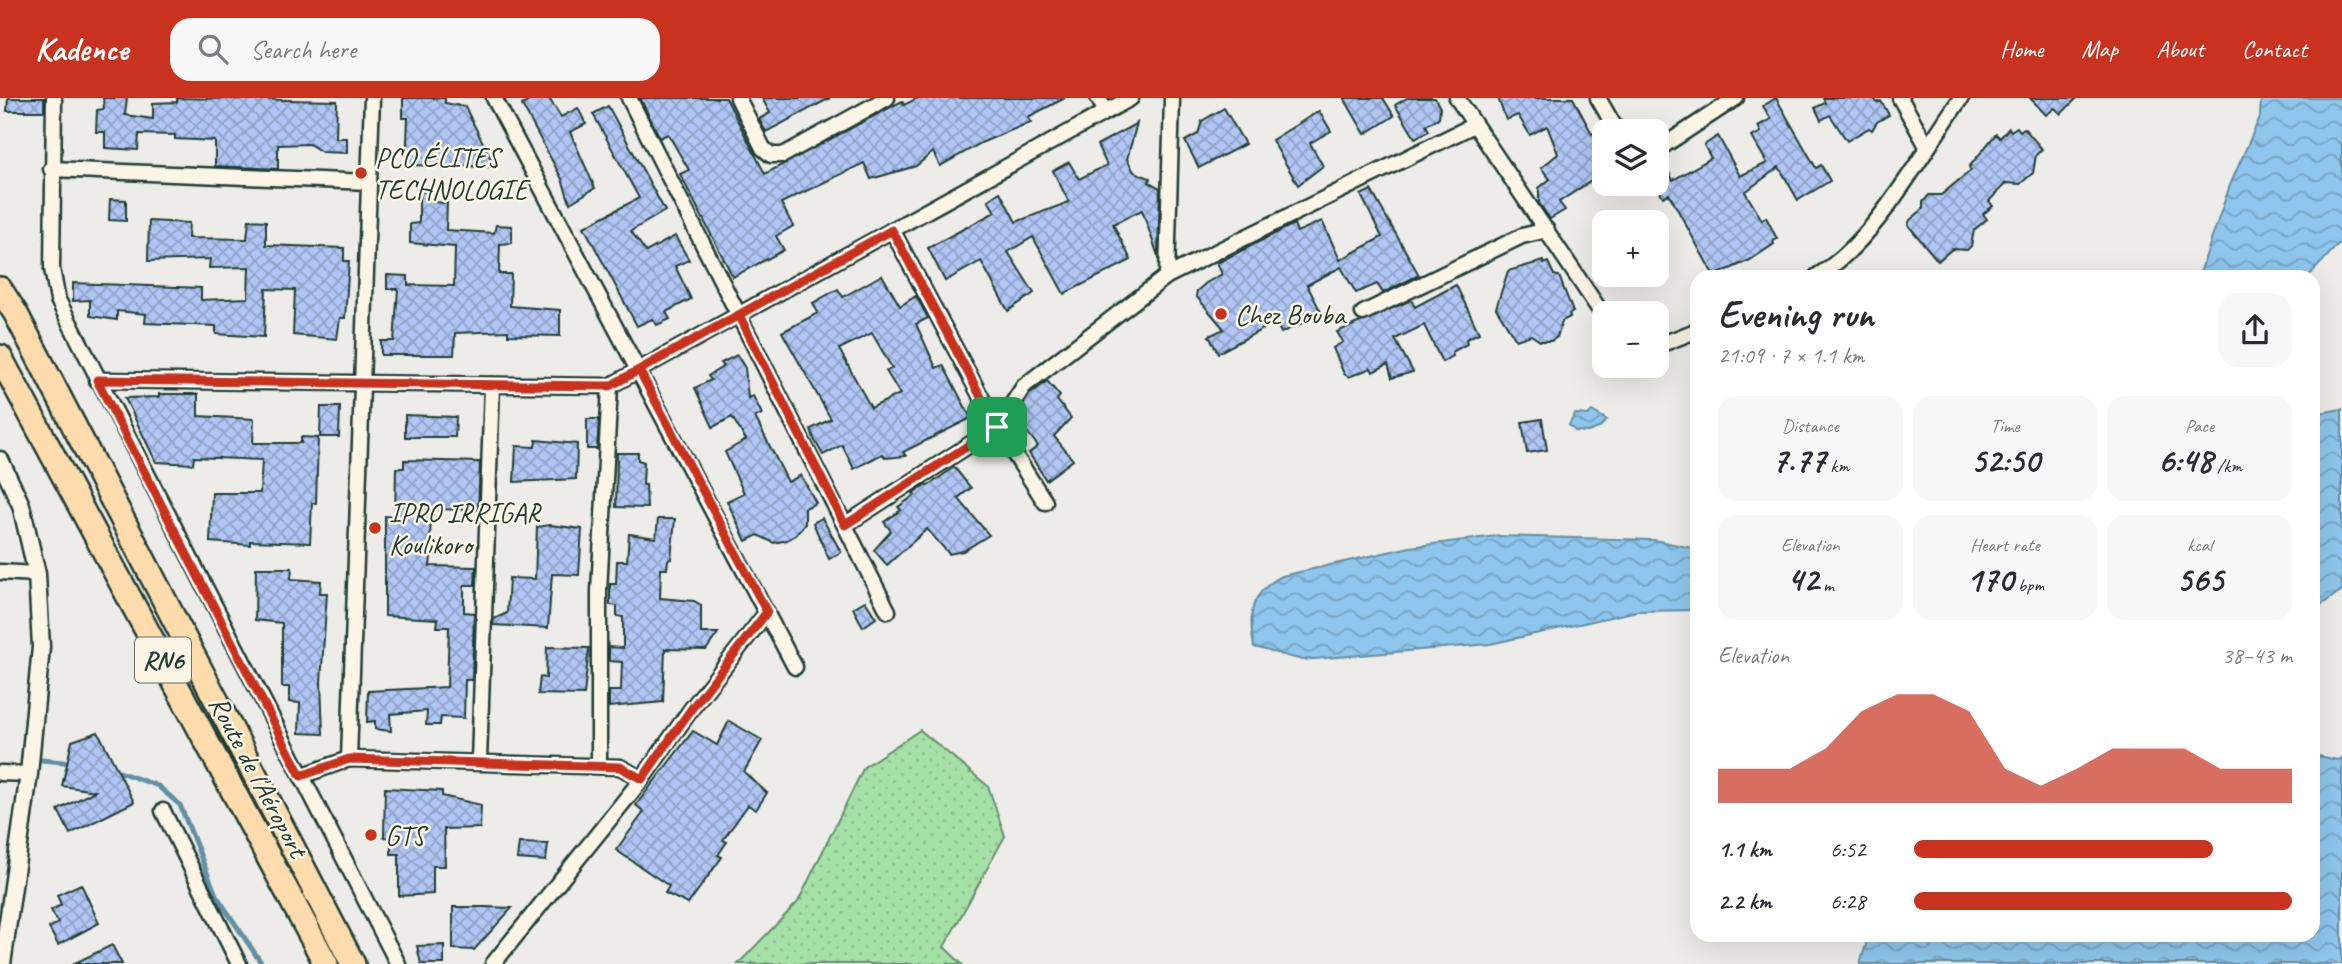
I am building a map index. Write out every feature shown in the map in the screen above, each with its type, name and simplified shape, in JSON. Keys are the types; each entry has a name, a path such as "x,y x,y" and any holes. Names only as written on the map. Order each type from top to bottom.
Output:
{"highway":[{"path":"0,276 16,314"},
{"name":"Route de l'Aéroport","path":"0,289 16,314 353,964"},
{"name":"Route de l'Aéroport","path":"0,357 326,964"}],"street":[{"path":"54,98 51,169 54,284 58,300 398,964"},
{"path":"349,759 372,98"},
{"path":"494,98 795,667"},
{"path":"629,98 888,611"},
{"path":"738,98 763,148 771,155 783,155 887,98"},
{"path":"1098,98 1106,111"},
{"path":"97,380 610,386 1131,98"},
{"path":"1167,276 1172,98"},
{"path":"1457,98 1594,301"},
{"path":"1598,98 1610,119"},
{"path":"1669,142 1736,98"},
{"path":"1900,98 1927,146"},
{"path":"1827,270 1836,265 1868,231 1961,98"},
{"path":"845,525 997,427 1024,386 1167,276 1474,125"},
{"path":"51,169 369,182"},
{"path":"892,230 997,427 1045,502"},
{"path":"1363,313 1522,236 1547,230"},
{"path":"1669,341 1690,333"},
{"path":"480,761 492,385"},
{"path":"600,766 599,592 610,386"},
{"path":"0,460 21,505 37,573 41,647 29,774 2,964"},
{"path":"0,572 37,573"},
{"path":"492,964 642,779 692,708 767,612"},
{"path":"301,776 349,759 620,767 642,779"},
{"path":"0,773 29,774"},
{"path":"163,811 239,964"}],"green space":[{"path":"920,730 988,786 1005,836 944,947 962,964 738,964 798,902 864,767"}],"water":[{"path":"2261,98 2342,98 2342,240 2314,270 2201,270 2230,185 2260,117"},
{"path":"2342,409 2342,590 2320,606 2320,413"},
{"path":"1592,411 1607,420 1599,428 1588,432 1575,431 1569,425 1575,414 1588,415"},
{"path":"1496,536 1654,540 1690,548 1690,610 1637,611 1490,644 1302,660 1254,647 1251,624 1254,605 1263,589 1271,583 1282,576 1410,547"},
{"path":"2320,756 2337,760 2342,758 2342,964 1860,964 1867,942 2320,942"}],"building":[{"path":"8,98 44,98 44,111 7,111"},
{"path":"103,98 127,98 125,115 153,119 153,103 177,102 177,98 337,101 336,138 347,138 347,153 322,152 309,144 278,145 278,169 215,166 215,141 175,139 175,135 139,134 138,150 105,148 105,132 96,132 97,110 104,109"},
{"path":"403,98 445,98 445,103 465,107 495,167 406,165 408,118 403,118"},
{"path":"534,98 549,98 561,117 578,108 586,124 570,132 595,188 570,203 562,179 522,105"},
{"path":"640,98 726,98 765,174 902,101 904,105 918,98 1065,98 1028,117 1031,122 983,142 940,166 933,152 916,166 871,179 864,163 781,203 793,226 776,236 784,250 733,277 680,174 689,170 668,134 660,138"},
{"path":"762,98 830,98 766,132 759,119 770,113"},
{"path":"1344,98 1383,98 1394,116 1365,134"},
{"path":"1407,98 1435,98 1440,108 1439,118 1426,125 1429,131 1415,138 1395,105"},
{"path":"1498,98 1573,98 1592,134 1592,180 1559,202 1565,210 1550,219 1539,203 1539,188 1550,179 1541,168 1558,154 1547,126 1530,135 1518,115 1506,120"},
{"path":"1776,98 1816,168 1821,165 1830,181 1798,200 1779,167 1745,192 1762,220 1766,217 1777,239 1773,241 1774,244 1750,260 1728,270 1711,270 1669,194 1669,173 1673,180 1711,158 1704,145 1718,136 1740,176 1767,163 1752,137 1761,132 1758,126 1771,119 1763,106"},
{"path":"1823,98 1874,98 1877,103 1881,101 1889,115 1877,122 1872,130 1869,128 1847,141 1830,115 1821,120 1815,108 1825,103"},
{"path":"2030,98 2077,98 2061,114 2055,108 2046,115"},
{"path":"608,106 665,211 631,231 646,252 675,236 689,260 675,266 691,299 666,312 670,319 657,325 652,319 637,326 584,227 639,198 593,114"},
{"path":"1224,108 1245,144 1199,168 1185,141 1198,134 1202,121"},
{"path":"1319,111 1331,131 1310,143 1323,166 1298,185 1272,140"},
{"path":"1137,123 1127,159 1134,172 1150,178 1149,182 1160,188 1158,256 1142,210 1113,224 1131,260 1064,294 1033,237 1008,252 1034,293 1008,311 981,261 945,281 928,248 995,212 988,200 1000,192 1016,222 1069,202 1053,171 1069,162 1079,179 1107,165 1097,145"},
{"path":"2017,127 2020,131 2024,128 2042,149 2036,155 2033,173 2020,184 2006,183 1989,201 1993,206 1983,214 1987,219 1974,230 1971,246 1967,250 1952,249 1938,261 1908,225 1910,220 1923,209 1923,202 1929,195 1941,195 1971,170 1969,167 1996,134 2000,138 2009,128 2011,131"},
{"path":"1371,190 1419,275 1383,293 1377,284 1356,293 1341,267 1307,285 1322,314 1281,333 1276,322 1218,353 1209,336 1224,329 1196,296 1197,291 1206,283 1222,274 1217,263 1294,224 1297,232 1322,221 1340,260 1382,237 1361,195"},
{"path":"419,191 433,192 433,202 447,203 446,230 494,233 496,225 512,226 512,243 500,244 499,274 511,274 510,306 560,310 560,336 508,335 508,331 455,333 454,355 381,355 381,341 394,341 398,289 387,289 387,275 408,276 408,285 454,286 455,247 410,243 410,224 419,223"},
{"path":"110,199 126,200 126,221 109,220"},
{"path":"249,220 266,221 266,245 344,248 344,261 349,261 345,318 340,318 337,339 293,335 295,290 266,289 264,337 216,334 216,326 145,323 146,314 117,311 117,320 90,316 90,300 73,301 73,283 201,288 201,300 248,298 249,267 209,268 210,259 148,261 149,221 189,223 188,238 247,239"},
{"path":"1543,261 1544,264 1548,262 1554,275 1559,276 1573,312 1562,321 1557,337 1551,341 1540,341 1531,335 1516,340 1496,308 1508,271"},
{"path":"882,275 900,306 916,296 928,318 916,324 936,368 943,365 971,418 903,452 906,456 886,458 882,454 854,469 842,445 823,455 811,429 831,419 782,332 818,313 813,303 838,289 843,297","holes":["872,333 892,368 886,371 900,394 871,408 839,349"]},
{"path":"1456,285 1479,333 1466,339 1467,344 1452,352 1453,356 1442,362 1424,325 1395,339 1413,372 1392,378 1388,364 1373,372 1371,368 1349,377 1344,374 1333,348 1343,342 1337,332 1411,300 1415,307"},
{"path":"737,355 745,368 748,398 753,396 762,414 755,417 788,482 801,475 816,503 805,508 805,524 796,535 787,540 774,543 758,535 746,541 727,501 744,493 725,452 746,440 732,417 713,427 695,388 711,380 708,376 724,366 721,363"},
{"path":"1047,381 1060,396 1057,400 1071,418 1054,436 1073,460 1046,480 1029,453 1038,446 1023,427 1017,429 1013,421 1029,395"},
{"path":"159,394 198,394 198,416 254,419 253,443 301,443 301,437 318,438 316,503 312,503 310,543 250,541 250,545 210,542 212,493 260,493 262,460 194,457 193,464 156,462 125,398 159,397"},
{"path":"321,407 340,407 339,437 320,437"},
{"path":"405,415 456,417 455,437 405,437"},
{"path":"587,419 599,419 597,449 587,449"},
{"path":"1542,419 1547,450 1527,453 1522,422"},
{"path":"536,440 577,444 576,479 514,482 516,446 535,447"},
{"path":"617,453 638,453 638,460 644,462 643,485 646,485 647,508 616,507"},
{"path":"404,460 480,462 478,510 432,509 429,548 432,548 430,566 476,567 475,585 464,585 464,612 474,613 472,680 465,680 464,718 441,717 440,725 426,725 427,711 390,714 391,731 375,729 375,721 367,722 368,691 447,687 449,627 437,627 438,619 385,616 385,516 395,517 396,468 404,468"},
{"path":"954,467 971,488 958,498 989,535 963,551 949,554 927,529 887,565 874,550 891,531 884,522 901,510 898,507 915,495 913,493 926,484 928,486"},
{"path":"822,518 841,552 829,559 813,523"},
{"path":"658,519 675,519 671,559 668,560 667,569 661,569 660,598 694,601 701,605 701,633 718,633 706,650 665,649 663,702 609,707 609,691 621,691 622,662 609,661 609,647 623,648 623,617 617,616 617,606 610,605 610,584 616,584 617,561 627,561 629,534 656,538"},
{"path":"550,525 582,529 579,575 552,574 548,628 493,625 494,619 507,613 509,578 535,579 537,527"},
{"path":"256,568 292,568 291,579 321,581 320,593 327,593 321,682 323,734 299,733 300,703 289,702 289,687 282,687 282,623 255,620"},
{"path":"865,601 876,618 863,627 853,608"},
{"path":"547,647 589,648 584,695 538,694 540,677 546,678"},
{"path":"729,721 762,740 744,772 767,793 756,810 748,805 723,840 727,842 718,855 722,857 688,904 665,893 669,886 616,850 644,812 636,805 693,731 717,745"},
{"path":"98,732 134,802 70,834 58,810 95,791 62,786 72,741"},
{"path":"385,788 442,791 442,796 481,805 480,828 444,829 445,866 433,866 433,894 399,896 399,854 391,854 391,838 384,837"},
{"path":"519,843 548,844 546,861 517,859"},
{"path":"81,884 99,923 58,945 49,928 58,923 51,910 61,905 57,895"},
{"path":"453,907 512,908 474,950 453,949"},
{"path":"112,945 122,964 73,964"},
{"path":"444,945 444,964 421,964 417,946"}],"waterway":[{"path":"42,760 74,763"},
{"path":"114,770 158,786 180,805 216,895 262,964"}],"place":[{"name":"PCO ÉLITES TECHNOLOGIE","path":"361,173"},
{"name":"Chez Bouba","path":"1221,314"},
{"name":"IPRO IRRIGAR Koulikoro","path":"375,528"},
{"name":"GTS","path":"371,835"}],"route":[{"path":"892,230 997,427 845,525 739,315 639,370 767,612 692,708 642,779 620,767 349,759 301,776 97,380 610,386 892,230"}]}
